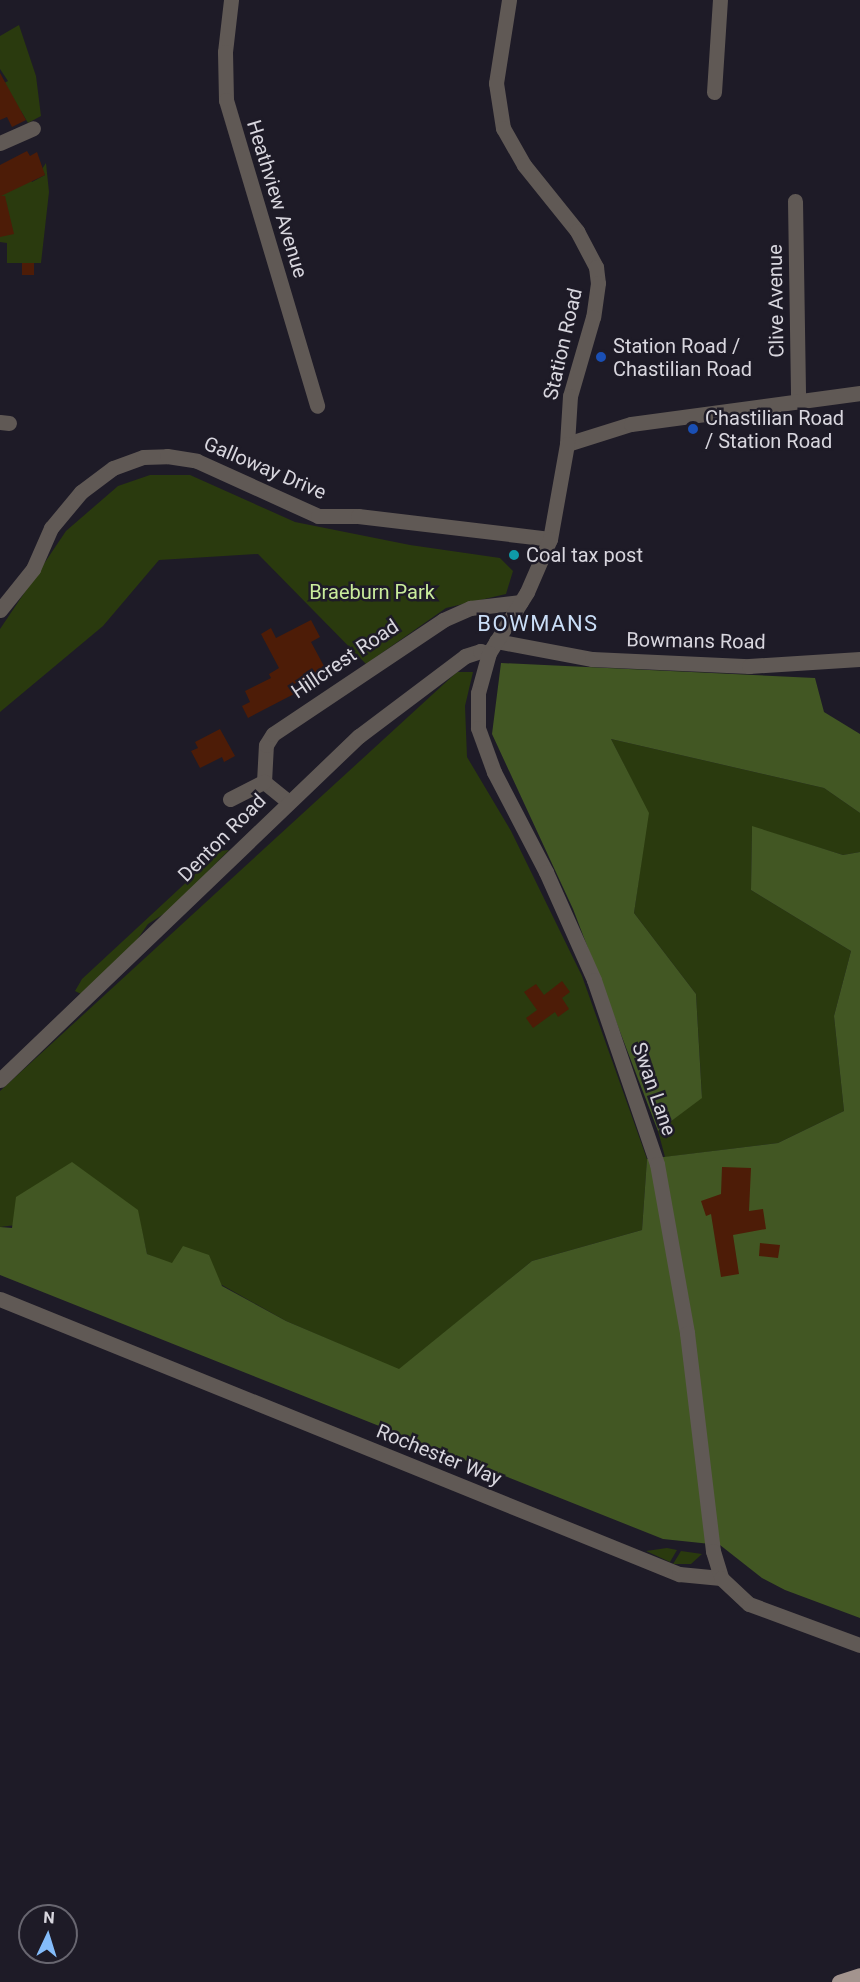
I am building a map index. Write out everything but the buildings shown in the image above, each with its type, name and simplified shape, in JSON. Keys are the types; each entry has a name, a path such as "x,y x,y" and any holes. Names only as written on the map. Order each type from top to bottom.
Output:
{"main road":[{"path":"839,1982 860,1975"}],"street":[{"name":"Heathview Avenue","path":"231,0 225,52 226,100 317,406"},
{"name":"Station Road","path":"493,647 521,602 550,539 567,444 570,396 593,317 598,283 596,267 583,240 524,165 503,129 496,83 509,0"},
{"path":"714,92 720,0"},
{"path":"0,143 33,128"},
{"name":"Clive Avenue","path":"795,201 798,401"},
{"path":"567,444 631,424 860,393"},
{"name":"Galloway Drive","path":"0,610 33,569 51,528 81,492 113,468 142,458 166,456 197,460 318,516 358,516 550,539"},
{"name":"Hillcrest Road","path":"264,782 266,745 282,728 443,620 470,608 521,602"},
{"name":"Bowmans Road","path":"493,647 592,659 749,666 860,659"},
{"name":"Denton Road","path":"0,1080 289,802 402,701 469,654 493,647"},
{"name":"Swan Lane","path":"493,647 476,708 484,751 546,872 594,980 657,1164 687,1333 713,1551 721,1578"},
{"path":"230,799 264,782 289,802"},
{"name":"Rochester Way","path":"0,1299 679,1574 721,1578"},
{"path":"721,1578 749,1604 860,1645"}],"green space":[{"path":"19,25 36,76 41,116 28,123 21,111 12,115 0,85 8,81 0,69 0,36"},
{"path":"46,163 49,192 41,263 7,263 7,243 0,242 0,172 28,174 32,182 45,175 42,169"},
{"name":"Braeburn Park","path":"150,475 190,475 295,522 410,545 500,558 513,571 506,594 446,608 366,664 258,554 159,560 103,626 0,712 0,629 66,531 118,486"},
{"path":"501,663 815,678 824,712 860,734 860,813 824,788 611,739 649,813 634,913 696,994 702,1098 658,1131 573,909 492,734"},
{"path":"457,672 473,672 465,706 467,757 511,831 582,976 647,1159 642,1230 532,1261 399,1370 286,1321 222,1285 147,1254 137,1210 0,1227 0,1091"},
{"path":"611,739 824,788 860,813 860,852 843,855 752,827 751,890 851,951 834,1016 844,1111 778,1143 665,1157 658,1131 702,1097 696,994 634,913 648,813"},
{"path":"752,826 843,855 860,852 860,1618 785,1590 762,1578 720,1545 663,1539 0,1275 0,1227 12,1228 16,1197 72,1162 138,1210 147,1254 172,1263 183,1246 209,1255 222,1286 286,1321 399,1369 532,1261 642,1230 647,1159 778,1143 844,1111 834,1016 851,951 751,890"},
{"path":"229,850 170,910 148,924 132,947 81,994 75,991 82,979 220,851"},
{"path":"667,1548 677,1550 670,1562 646,1551"},
{"path":"681,1551 702,1554 691,1564 673,1564"}],"place":[{"name":"Station Road / Chastilian Road","path":"601,357"},
{"name":"Chastilian Road / Station Road","path":"693,429"},
{"name":"Coal tax post","path":"514,555"}],"district":[{"name":"BOWMANS","path":"538,624"}]}
